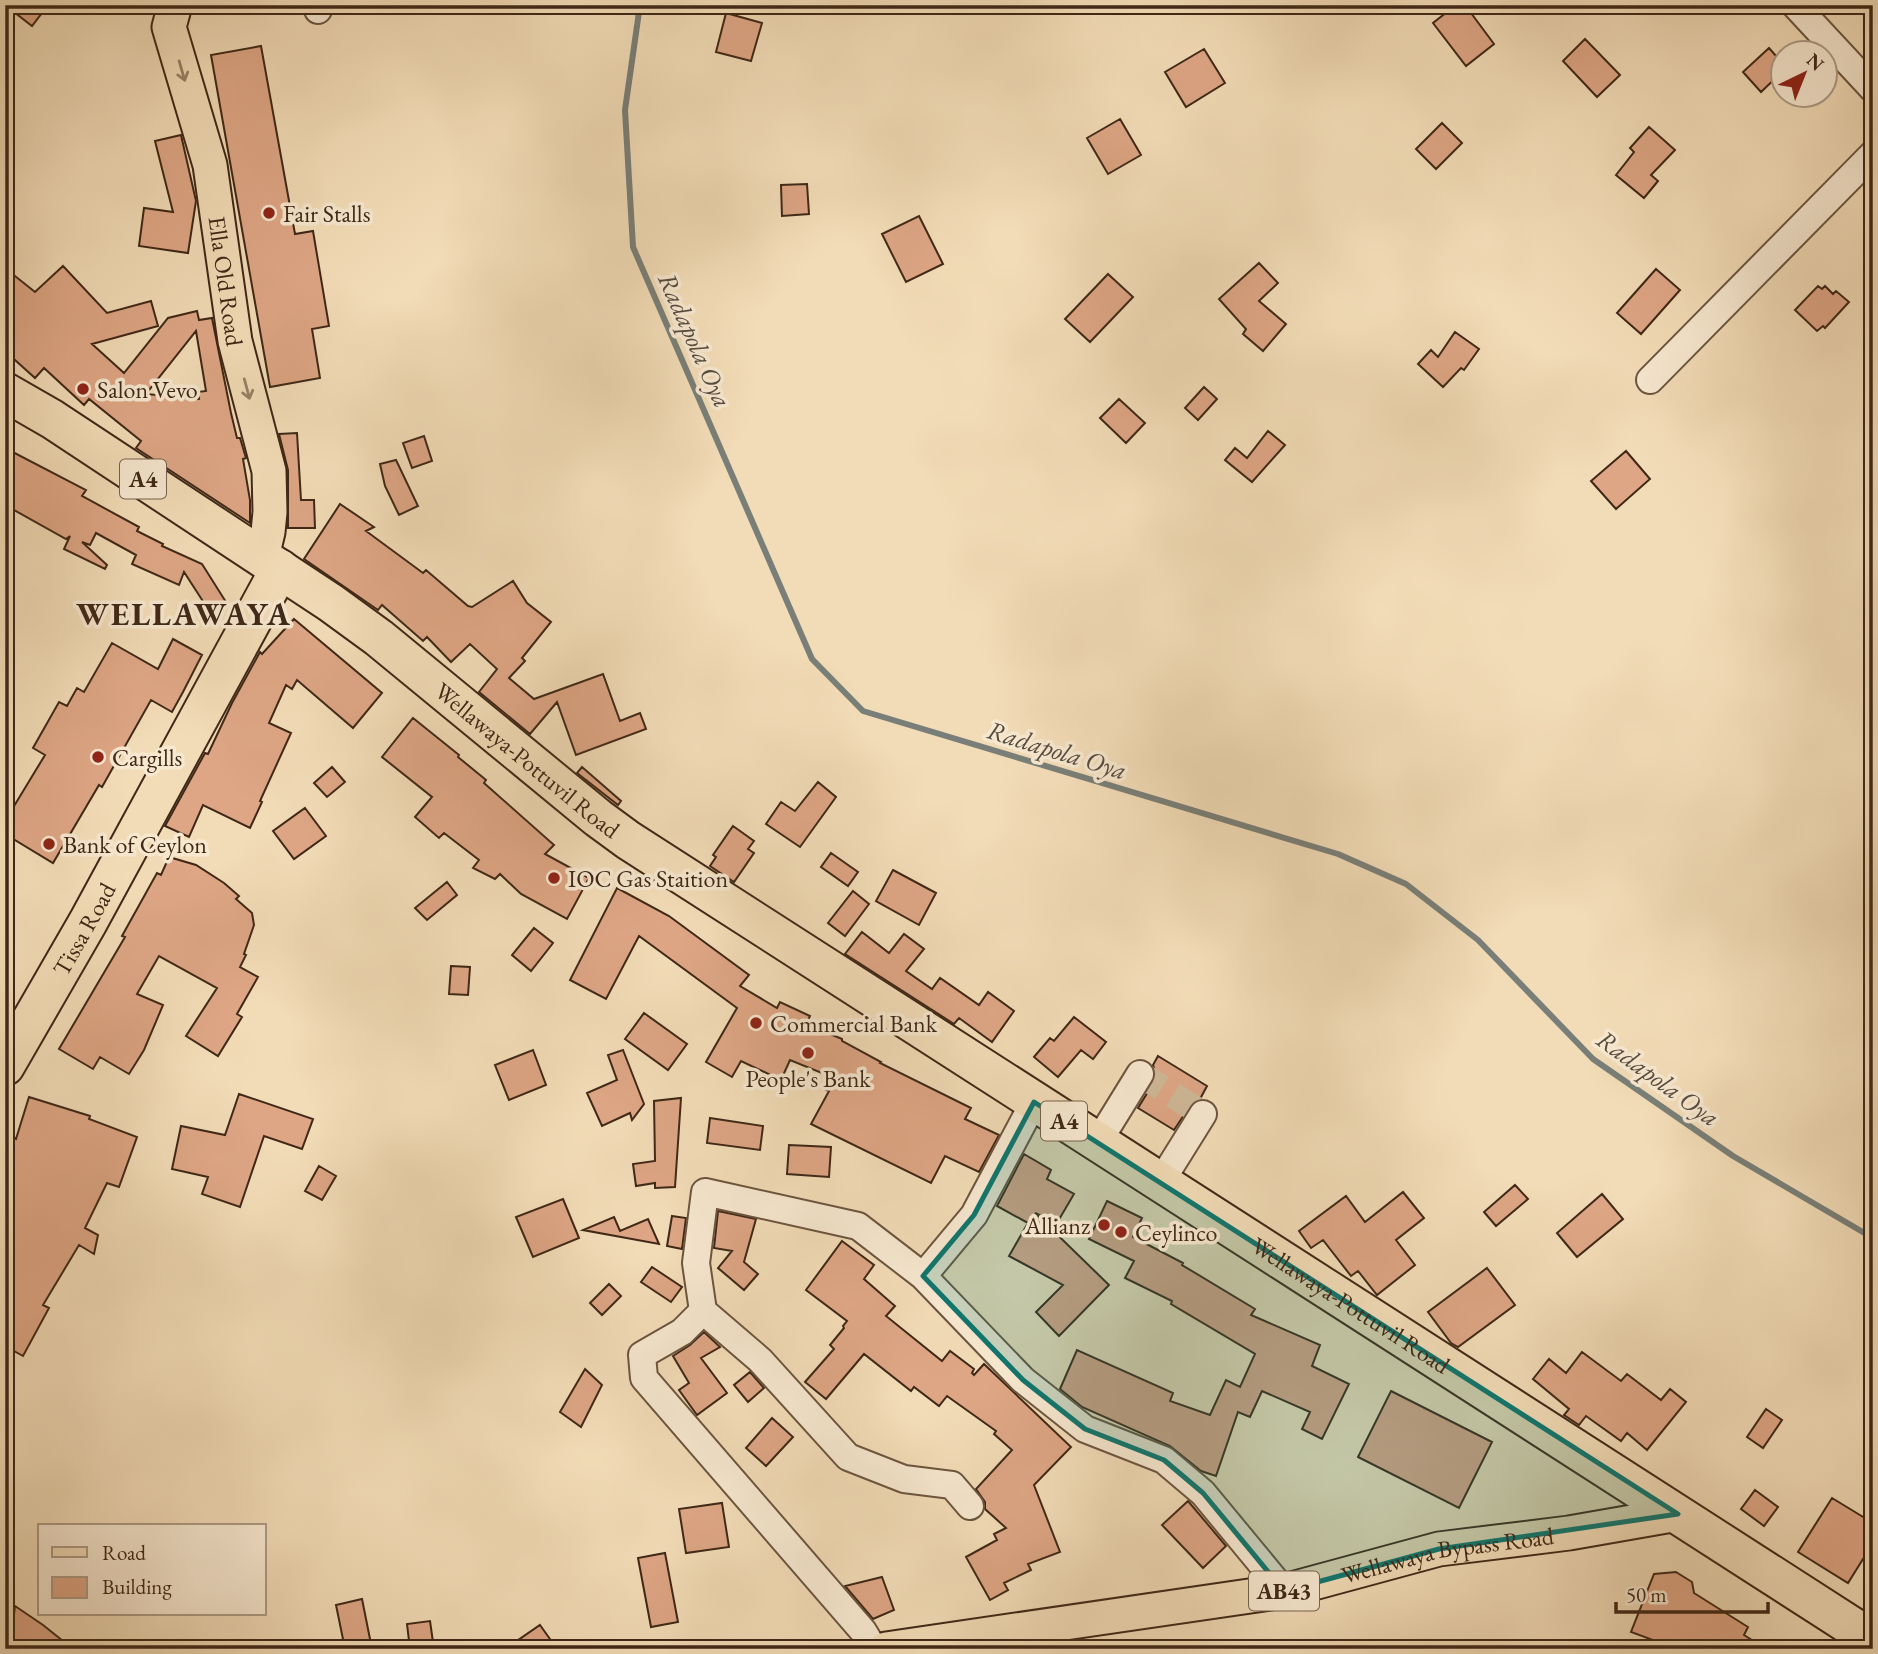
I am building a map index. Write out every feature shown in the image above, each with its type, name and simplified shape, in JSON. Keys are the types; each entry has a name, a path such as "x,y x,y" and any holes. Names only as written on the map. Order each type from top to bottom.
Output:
{"highway":[{"name":"Wellawaya-Pottuvil Road","path":"5,392 52,419 271,563 379,638 590,812 628,840 1873,1640"},
{"name":"Tissa Road","path":"5,1066 88,922 271,563"}],"main road":[{"name":"Ella Old Road","path":"175,5 169,27 210,165 235,341 269,471 271,495 268,532 271,563"},
{"name":"Wellawaya Bypass Road","path":"886,1649 1284,1591 1439,1549 1591,1529 1678,1514"}],"street":[{"path":"1796,5 1873,89"},
{"path":"1650,380 1873,154"},
{"path":"1098,1142 1140,1074"},
{"path":"923,1276 974,1215 1034,1102"},
{"path":"1160,1183 1203,1114"},
{"path":"970,1506 952,1485 904,1479 849,1457 760,1360 704,1311 696,1263 705,1192 858,1226 923,1276 1023,1380 1085,1429 1164,1460 1203,1493 1284,1591"},
{"path":"704,1311 682,1332 642,1355 644,1378 863,1631 874,1649"}],"highlighted area":[{"path":"1034,1102 1678,1514 1439,1549 1284,1591 1203,1493 1164,1460 1085,1429 1023,1380 923,1276 974,1215"}],"building":[{"path":"5,5 48,5 32,26"},
{"path":"1456,5 1465,5 1494,44 1466,66 1433,23"},
{"path":"726,13 762,23 751,61 716,52"},
{"path":"1585,39 1620,75 1597,97 1563,61"},
{"path":"261,46 295,234 313,231 329,326 312,329 320,378 270,387 211,55"},
{"path":"1769,48 1770,83 1761,92 1743,72"},
{"path":"1204,49 1225,83 1186,107 1165,72"},
{"path":"1120,119 1141,155 1108,174 1087,138"},
{"path":"1442,123 1462,143 1436,169 1416,149"},
{"path":"1649,127 1675,150 1651,175 1658,181 1644,198 1616,175 1634,152 1630,148"},
{"path":"181,135 196,201 188,253 139,246 144,208 173,212 155,141"},
{"path":"807,184 809,214 782,216 781,185"},
{"path":"919,216 943,264 906,282 882,234"},
{"path":"1259,263 1278,283 1259,301 1286,324 1263,351 1243,334 1246,329 1219,299"},
{"path":"63,266 107,313 151,301 158,326 92,344 124,373 168,318 197,311 199,320 212,318 237,438 240,438 246,458 243,459 250,500 250,523 136,448 141,441 89,399 84,405 44,368 35,378 5,351 5,268 35,292","holes":["196,331 206,391 198,392 199,399 146,394"]},
{"path":"1656,269 1680,290 1641,334 1617,313"},
{"path":"1108,274 1133,297 1090,342 1065,319"},
{"path":"1818,286 1822,289 1825,286 1833,294 1836,291 1849,302 1825,328 1823,326 1817,331 1795,310"},
{"path":"1455,332 1479,349 1464,370 1461,368 1443,387 1418,364 1431,350 1438,357"},
{"path":"1204,387 1217,399 1198,420 1185,408"},
{"path":"1119,399 1145,423 1126,443 1100,418"},
{"path":"1268,431 1285,445 1252,482 1225,460 1235,448 1247,458"},
{"path":"297,433 301,500 314,500 315,528 288,528 288,470 279,434"},
{"path":"424,436 432,461 412,468 403,443"},
{"path":"5,448 86,490 82,496 139,527 137,531 163,544 162,546 202,564 226,602 217,623 184,572 179,585 132,564 136,555 96,533 90,545 82,542 107,565 105,569 64,549 70,536 66,539 5,505"},
{"path":"1626,451 1650,479 1616,509 1591,481"},
{"path":"396,460 418,506 399,515 385,486 380,464"},
{"path":"340,504 374,527 366,531 423,573 426,570 468,606 472,607 513,581 527,603 551,622 522,658 525,661 509,678 534,699 603,674 620,721 640,713 646,729 576,755 557,702 530,734 479,692 497,669 470,644 451,662 427,637 423,641 382,605 378,610 304,559"},
{"path":"294,619 382,693 353,728 297,680 292,689 286,685 269,723 291,733 250,828 203,805 189,837 165,826 205,753 208,754 260,652 262,654"},
{"path":"173,639 202,655 183,692 172,712 151,700 102,787 99,785 53,863 5,834 5,821 45,755 33,748 59,702 67,706 77,688 84,692 112,643 158,669"},
{"path":"413,718 459,755 458,757 486,780 484,783 554,845 545,854 589,878 567,919 521,894 500,874 495,879 473,868 479,860 444,833 439,838 415,817 432,797 382,757"},
{"path":"332,767 345,782 327,797 314,783"},
{"path":"582,767 621,801 618,805 577,773"},
{"path":"818,782 836,797 800,847 766,824 781,802 795,811"},
{"path":"305,808 326,836 294,859 273,831"},
{"path":"733,826 754,841 748,849 754,853 734,882 710,866 716,857 713,855"},
{"path":"831,853 858,872 848,886 821,867"},
{"path":"169,857 196,865 224,883 239,896 236,899 252,913 254,925 240,967 258,977 237,1014 242,1017 218,1056 186,1036 217,988 159,956 137,994 163,1005 144,1050 129,1074 100,1057 93,1069 59,1049 125,937 122,936 157,873 161,875"},
{"path":"893,870 936,893 919,925 876,901"},
{"path":"447,882 457,895 427,920 415,908"},
{"path":"617,888 669,916 749,975 740,986 777,1008 780,1002 810,1016 806,1024 842,1039 880,1063 971,1108 965,1119 999,1135 979,1172 945,1156 931,1183 811,1124 829,1091 826,1090 832,1077 790,1060 781,1080 741,1061 732,1077 706,1062 737,1008 639,936 606,999 570,980"},
{"path":"853,891 869,904 845,936 828,923"},
{"path":"534,928 553,943 531,971 512,955"},
{"path":"862,932 889,953 904,934 924,949 906,971 932,989 940,978 979,1005 988,992 1014,1011 992,1042 959,1018 954,1024 845,954"},
{"path":"451,966 470,967 468,995 449,994"},
{"path":"644,1013 687,1044 668,1070 625,1039"},
{"path":"1074,1017 1106,1042 1093,1059 1081,1050 1058,1077 1034,1057 1050,1038 1054,1041"},
{"path":"533,1050 546,1085 509,1100 495,1065"},
{"path":"623,1050 644,1104 632,1120 630,1113 602,1126 587,1093 617,1080 608,1055"},
{"path":"1158,1056 1207,1086 1200,1099 1190,1106 1174,1130 1138,1108 1154,1082 1156,1074 1153,1065"},
{"path":"239,1094 313,1119 302,1149 264,1136 240,1207 202,1194 208,1177 172,1169 181,1126 225,1135"},
{"path":"29,1097 90,1116 89,1119 137,1137 119,1187 107,1183 85,1228 98,1235 94,1254 79,1245 43,1305 49,1308 23,1356 5,1346 5,1132 16,1139"},
{"path":"681,1098 675,1187 655,1188 655,1183 636,1186 633,1164 655,1161 654,1101"},
{"path":"710,1118 763,1126 760,1150 707,1143"},
{"path":"789,1145 831,1147 829,1177 787,1174"},
{"path":"1024,1154 1051,1170 1047,1179 1074,1194 1057,1223 1035,1213 1109,1285 1059,1336 1036,1312 1063,1285 1009,1256 1028,1223 997,1206"},
{"path":"319,1166 336,1176 322,1200 305,1191"},
{"path":"1515,1185 1528,1199 1496,1226 1484,1212"},
{"path":"1403,1192 1424,1218 1396,1240 1415,1265 1377,1295 1358,1271 1351,1276 1323,1240 1311,1248 1299,1231 1346,1196 1365,1222"},
{"path":"1602,1194 1623,1219 1577,1257 1557,1233"},
{"path":"563,1199 579,1238 533,1257 516,1217"},
{"path":"1107,1201 1142,1218 1133,1237 1183,1263 1182,1265 1255,1309 1251,1315 1320,1345 1312,1366 1349,1384 1322,1439 1302,1429 1310,1412 1262,1391 1250,1417 1238,1412 1216,1476 1201,1471 1170,1446 1082,1407 1060,1389 1077,1350 1173,1393 1170,1401 1210,1415 1226,1380 1240,1387 1255,1354 1171,1304 1172,1301 1125,1278 1134,1261 1089,1239"},
{"path":"718,1211 756,1219 744,1262 758,1274 744,1290 718,1268 732,1251 714,1248"},
{"path":"672,1216 686,1218 682,1249 667,1246"},
{"path":"614,1217 620,1231 648,1219 659,1244 583,1230"},
{"path":"842,1241 874,1265 864,1279 895,1306 886,1316 942,1361 950,1351 974,1369 974,1375 984,1364 1071,1447 1034,1485 1060,1552 1028,1564 1031,1570 1004,1583 1008,1590 990,1600 966,1557 997,1540 994,1534 1006,1528 985,1509 985,1502 976,1489 1012,1450 994,1434 996,1431 947,1396 939,1406 914,1387 911,1391 864,1354 826,1399 805,1382 834,1349 830,1345 847,1321 806,1290"},
{"path":"652,1267 682,1287 671,1302 641,1282"},
{"path":"1487,1268 1515,1305 1458,1347 1451,1343 1428,1312"},
{"path":"609,1284 621,1296 602,1315 590,1303"},
{"path":"704,1332 720,1347 701,1358 727,1393 697,1415 679,1390 689,1383 673,1356"},
{"path":"1582,1352 1621,1381 1627,1374 1661,1400 1670,1389 1686,1402 1647,1450 1627,1433 1621,1441 1586,1416 1579,1425 1564,1415 1569,1409 1533,1379 1549,1359 1566,1373"},
{"path":"585,1369 602,1385 581,1427 560,1412"},
{"path":"750,1372 764,1388 748,1402 734,1385"},
{"path":"1391,1391 1492,1442 1459,1508 1358,1457"},
{"path":"1766,1409 1782,1420 1763,1448 1747,1437"},
{"path":"772,1418 793,1437 766,1466 746,1448"},
{"path":"1755,1490 1778,1507 1764,1526 1741,1509"},
{"path":"1832,1498 1873,1523 1873,1543 1848,1583 1798,1552"},
{"path":"1188,1501 1226,1546 1203,1568 1162,1525"},
{"path":"722,1503 729,1547 686,1553 679,1509"},
{"path":"665,1553 678,1622 651,1627 638,1558"},
{"path":"1676,1572 1692,1582 1694,1593 1748,1627 1744,1635 1766,1649 1677,1649 1631,1632 1654,1574"},
{"path":"882,1577 894,1610 873,1619 845,1586"},
{"path":"362,1599 372,1649 345,1649 336,1605"},
{"path":"15,1606 43,1625 73,1649 10,1649"},
{"path":"430,1621 434,1649 410,1649 407,1624"},
{"path":"540,1625 557,1649 505,1649"}],"waterway":[{"name":"Radapola Oya","path":"640,5 625,110 633,247 812,659 863,711 1338,854 1406,884 1478,940 1593,1059 1733,1156 1873,1238"}],"tunnel":[{"path":"1140,1074 1203,1114"}],"place":[{"name":"Fair Stalls","path":"269,213"},
{"name":"Salon Vevo","path":"83,389"},
{"name":"Cargills","path":"98,757"},
{"name":"Bank of Ceylon","path":"49,844"},
{"name":"IOC Gas Staition","path":"554,878"},
{"name":"Commercial Bank","path":"756,1023"},
{"name":"People's Bank","path":"808,1053"},
{"name":"Allianz","path":"1104,1225"},
{"name":"Ceylinco","path":"1121,1232"}],"district":[{"name":"WELLAWAYA","path":"184,614"}]}
